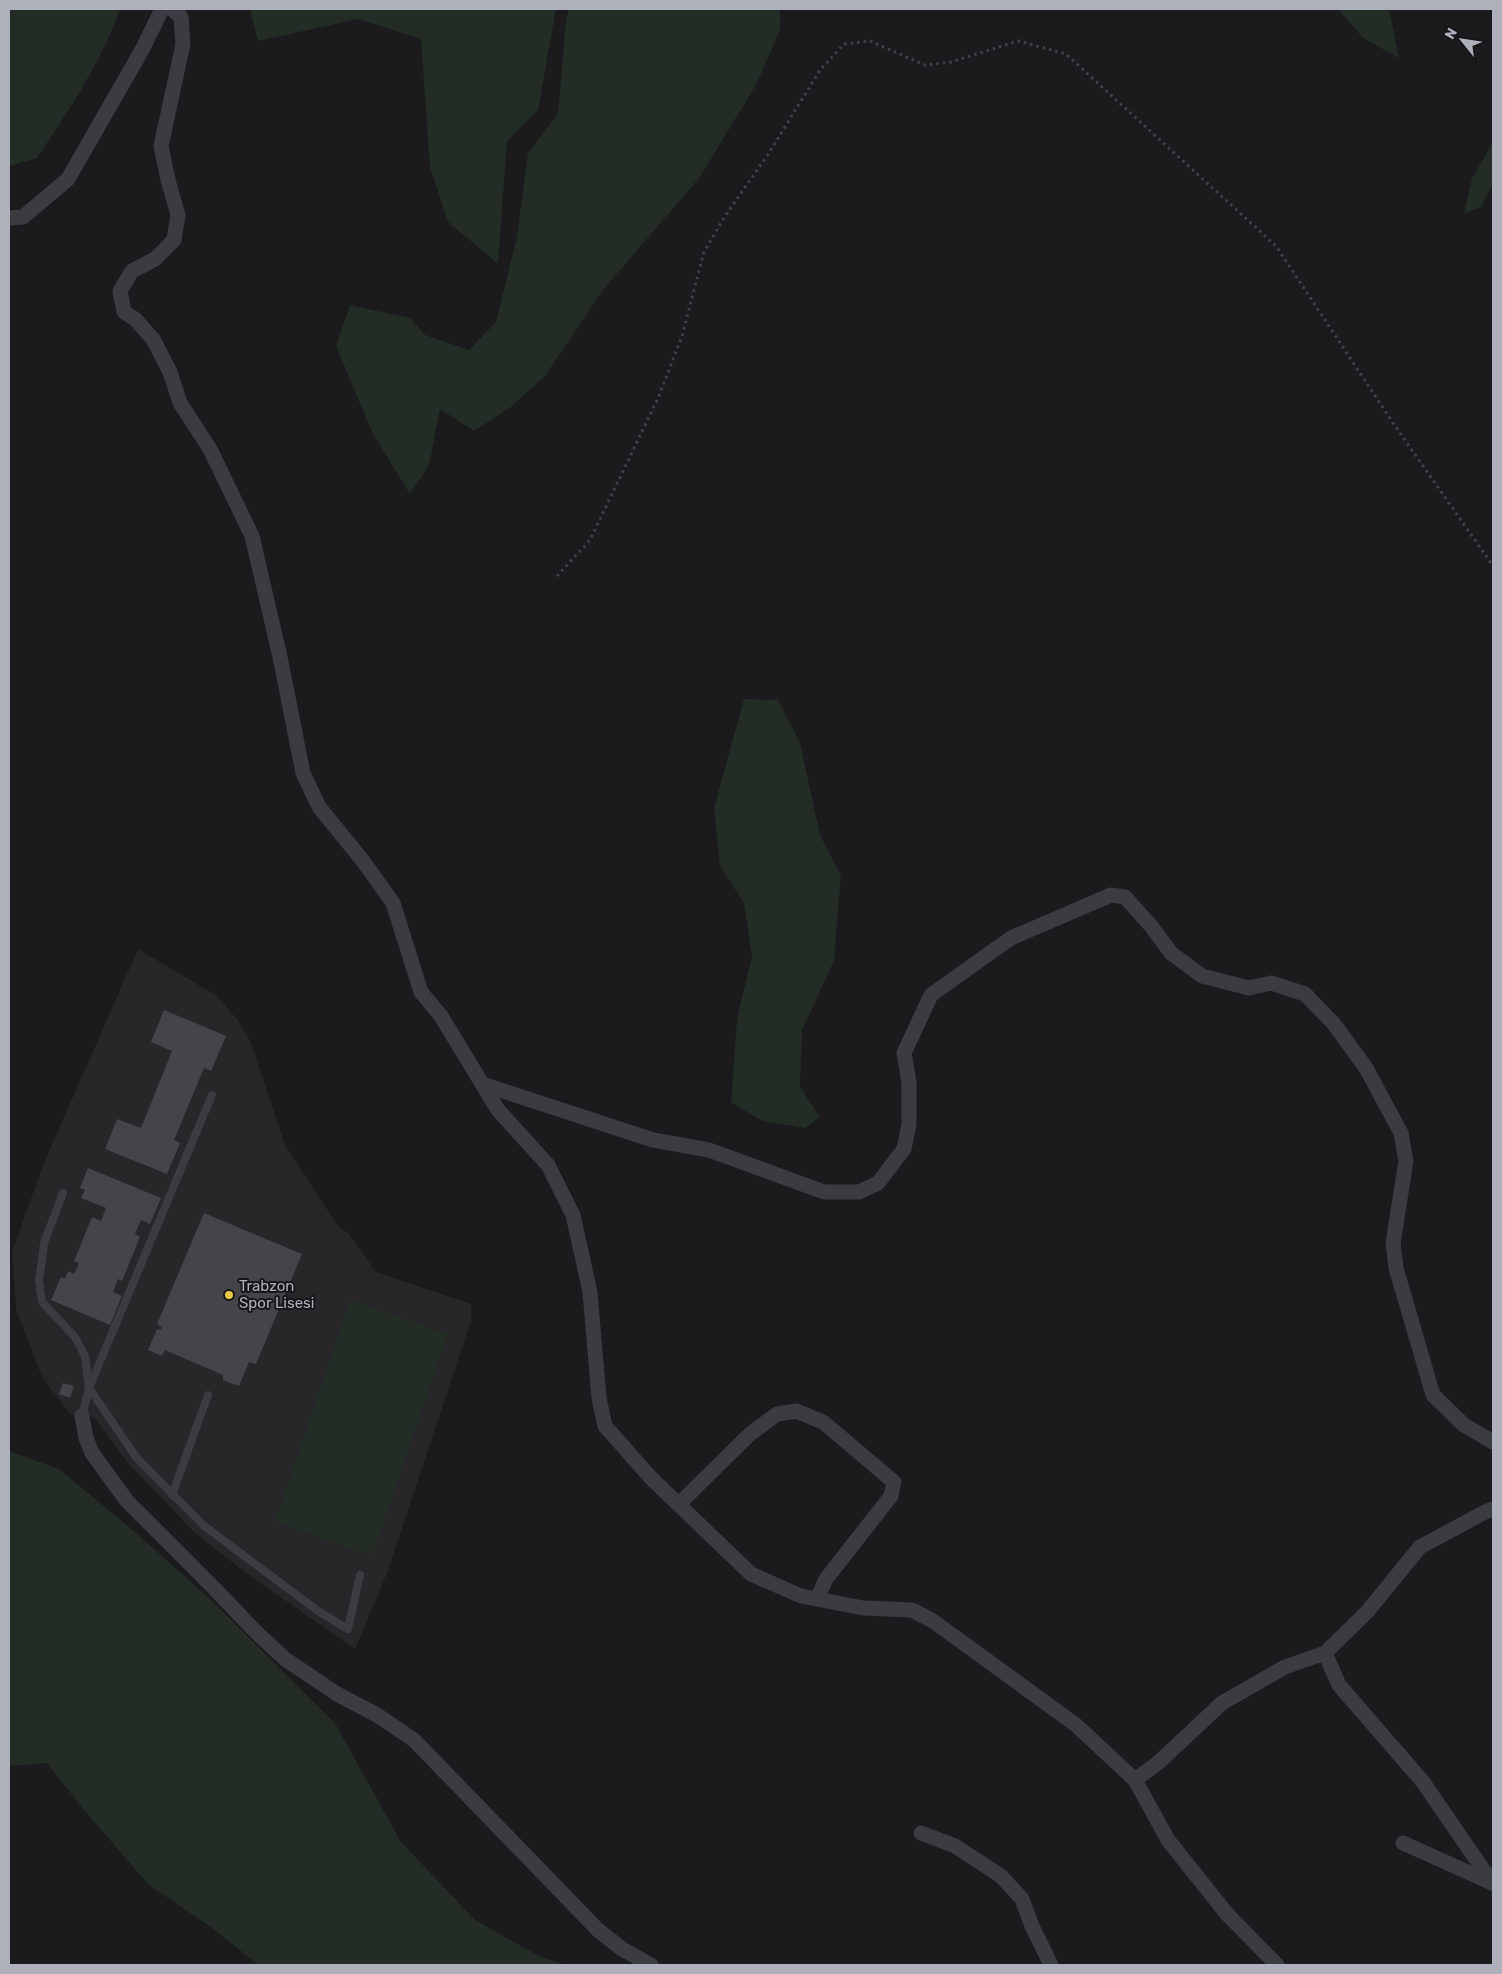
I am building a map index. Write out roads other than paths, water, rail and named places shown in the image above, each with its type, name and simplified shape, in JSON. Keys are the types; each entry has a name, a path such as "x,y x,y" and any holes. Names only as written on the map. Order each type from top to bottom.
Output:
{"street":[{"path":"9,218 23,217 68,179 142,50 162,9"},
{"path":"172,9 181,17 183,44 161,146 178,215 174,240 155,259 132,271 120,291 124,312 135,319 153,339 170,372 180,403 210,448 252,536 304,773 319,807 363,861 393,903 421,992 441,1016 498,1110 548,1166 573,1215 590,1292 599,1398 604,1426 651,1478 751,1574 802,1596 863,1608 912,1610 933,1620 1076,1725 1135,1780 1168,1840 1227,1914 1277,1965"},
{"path":"482,1084 652,1140 709,1150 824,1192 859,1192 878,1183 904,1149 909,1124 909,1082 904,1053 931,995 1011,938 1111,895 1125,897 1151,926 1171,953 1202,976 1249,988 1271,983 1305,994 1334,1024 1366,1068 1401,1132 1406,1161 1393,1243 1396,1268 1433,1395 1464,1426 1493,1442"},
{"path":"678,1504 750,1434 778,1414 796,1411 823,1422 894,1482 891,1496 826,1579 817,1599"},
{"path":"82,1416 86,1438 92,1454 126,1502 256,1632 285,1659 414,1740 598,1930 622,1949 651,1965"},
{"path":"1135,1780 1159,1762 1222,1703 1285,1667 1324,1653 1367,1612 1420,1547 1493,1509"},
{"path":"1324,1653 1339,1686 1423,1782 1493,1884"},
{"path":"921,1833 956,1846 1001,1876 1022,1900 1051,1965"},
{"path":"1403,1843 1493,1884"}],"lane":[{"path":"82,1416 89,1388 212,1095"},
{"path":"63,1193 44,1243 38,1281 42,1302 75,1337 85,1356 89,1388 136,1457 202,1525 318,1611 348,1629 360,1576"},
{"path":"172,1495 208,1395"}],"place":[{"name":"Trabzon Spor Lisesi","path":"229,1295"}]}
